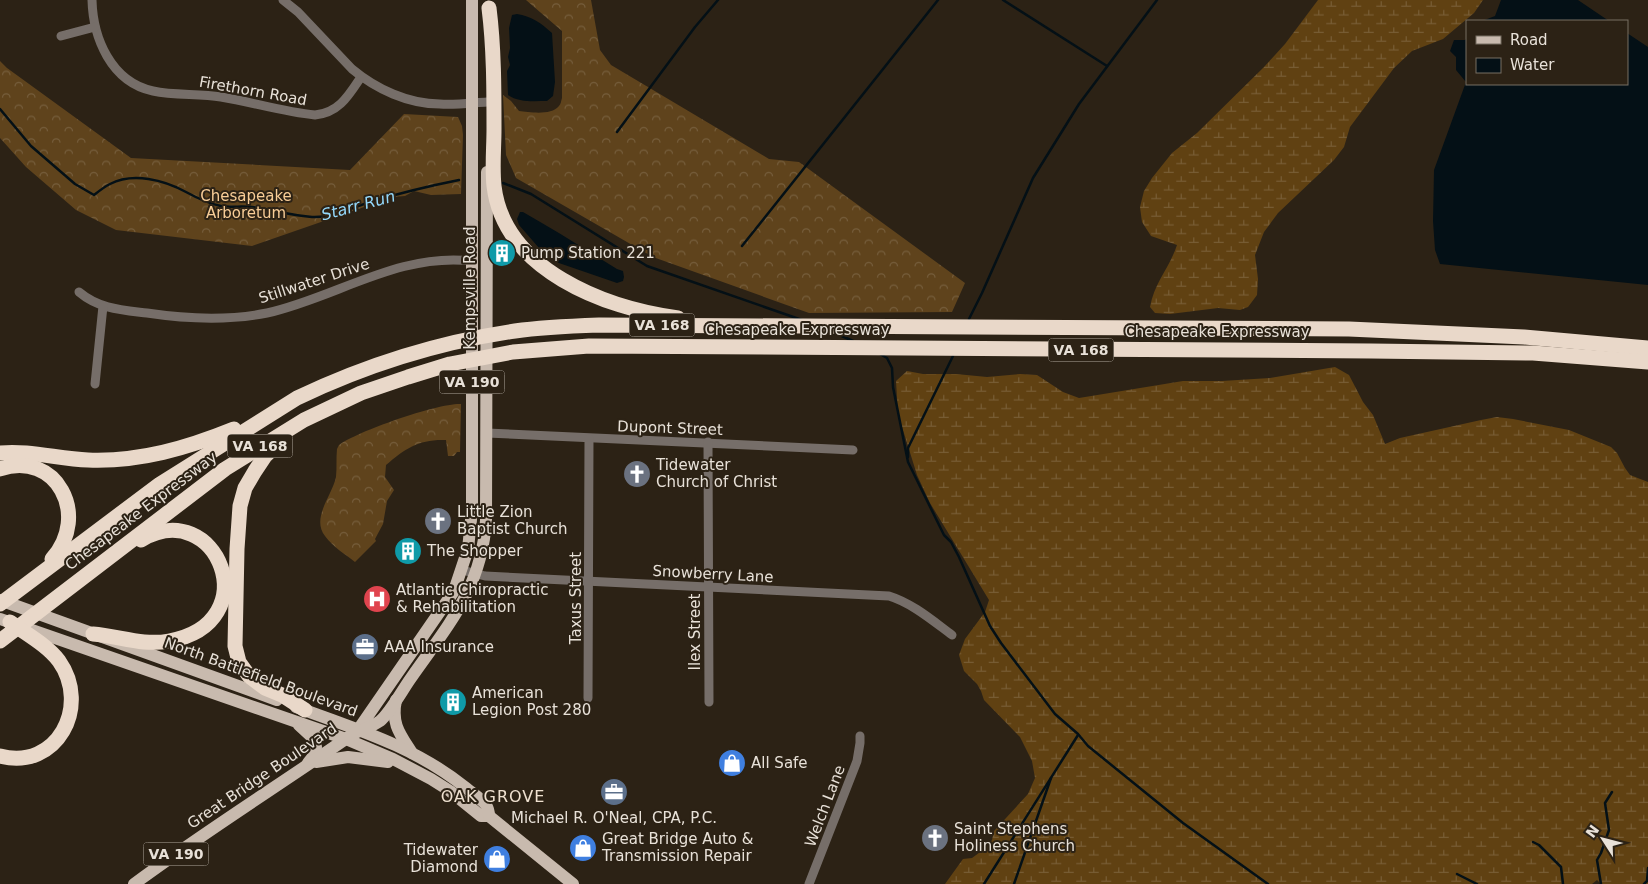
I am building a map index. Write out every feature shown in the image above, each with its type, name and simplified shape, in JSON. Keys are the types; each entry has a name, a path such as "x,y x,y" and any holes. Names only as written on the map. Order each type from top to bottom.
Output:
{"highway":[{"path":"488,4 493,44 495,190 500,210 513,236 532,258 556,276 583,290 614,302 658,314 696,320 745,321 809,326"},
{"name":"Chesapeake Expressway","path":"0,604 160,484 268,415 320,387 372,366 449,343 516,330 599,325 1349,330 1524,337 1648,348"},
{"name":"Chesapeake Expressway","path":"0,640 225,469 313,415 362,393 408,377 450,364 513,352 589,346 1274,350 1533,354 1648,362"},
{"path":"0,453 90,460 139,457 183,448 268,415"},
{"path":"300,716 252,679 243,670 239,662 234,640 237,549 240,506 246,488 255,471 265,456 282,439 313,415"},
{"path":"0,469 16,465 37,469 52,479 65,495 70,517 67,535 58,553 33,580"},
{"path":"92,569 153,534 170,531 182,532 203,542 217,556 225,580 225,592 220,606 206,625 180,639 149,643 112,635 93,634"},
{"path":"0,756 13,759 32,756 48,749 59,738 67,724 71,699 67,677 59,662 49,650 5,621"}],"main road":[{"name":"Kempsville Road","path":"358,730 454,591 468,549 471,523 472,0"},
{"name":"Kempsville Road","path":"358,730 380,721 459,609 476,574 486,534 486,102 488,4"},
{"path":"472,261 479,269 481,304 486,315"},
{"name":"North Battlefield Boulevard","path":"0,600 93,634 300,716 346,739 408,766 450,791 481,816 489,816 574,884"},
{"name":"North Battlefield Boulevard","path":"5,621 300,716 358,730 412,753 447,774 487,806 489,816"},
{"path":"396,700 395,724 412,753"},
{"path":"300,716 316,747 308,765"},
{"name":"Great Bridge Boulevard","path":"134,884 358,730"},
{"path":"308,765 341,758 355,758 408,766"}],"street":[{"name":"Firethorn Road","path":"92,0 95,27 104,53 118,72 137,85 153,91 204,94 315,115 329,112 343,103 362,77"},
{"path":"283,0 298,12 362,77 384,90 417,102 440,104 486,102"},
{"path":"61,36 95,27"},
{"name":"Stillwater Drive","path":"80,292 86,298 104,306 191,318 239,318 289,307 383,273 426,262 472,261"},
{"path":"95,384 104,306"},
{"name":"Dupont Street","path":"487,433 853,450"},
{"name":"Taxus Street","path":"588,698 590,581 589,439"},
{"name":"Ilex Street","path":"708,442 709,702"},
{"name":"Snowberry Lane","path":"462,570 485,576 889,596 911,606 952,635"},
{"name":"Welch Lane","path":"810,884 857,761 860,749 860,736"}],"green space":[{"path":"526,0 591,0 600,50 611,65 769,159 799,162 965,283 952,312 809,313 653,257 516,178 506,155 503,95 519,111 534,112 545,112 555,109 560,105 562,98 562,31"},
{"path":"1318,0 1483,0 1474,13 1443,39 1412,51 1394,68 1350,127 1344,147 1334,160 1278,213 1264,232 1255,255 1258,279 1257,295 1248,307 1240,310 1218,308 1170,314 1155,313 1150,307 1152,298 1177,245 1151,236 1142,222 1140,207 1144,191 1172,153 1197,133 1285,44"},
{"name":"Chesapeake Arboretum","path":"0,61 131,158 350,170 404,114 458,117 463,135 461,194 431,195 414,191 405,196 393,197 252,246 116,230 76,210 26,167 0,138"},
{"path":"1335,367 1349,375 1363,402 1373,415 1385,444 1400,438 1481,420 1497,417 1513,419 1569,430 1611,447 1617,453 1630,475 1648,482 1648,884 1601,884 1597,880 1592,884 945,884 963,859 972,858 987,847 992,840 994,831 1028,794 1035,778 1032,761 1020,737 984,700 977,684 964,671 959,655 965,639 985,612 989,600 930,503 917,475 898,414 896,381 907,371 923,374 956,374 987,377 1020,374 1037,375 1063,392 1079,398 1183,381 1270,378"},
{"path":"461,404 460,452 457,452 454,456 448,456 446,440 436,440 420,443 400,454 386,465 385,477 394,490 387,501 383,524 375,539 376,541 355,562 335,547 325,536 320,522 321,514 336,477 337,449 339,445 398,419 435,408"}],"water":[{"path":"1501,0 1578,0 1608,20 1485,20 1495,16"},
{"path":"512,15 527,16 552,33 555,82 553,96 547,101 522,100 508,95 507,71 510,65 508,57 510,48 509,28"},
{"path":"1628,34 1648,47 1648,285 1440,264 1435,250 1433,221 1434,170 1466,82 1466,85 1628,85"},
{"path":"1454,40 1465,40 1466,82 1456,70 1456,57 1450,51"},
{"path":"520,212 623,271 623,281 617,283 556,262 539,251 539,248 519,225 517,219"}],"waterway":[{"path":"617,132 695,27 718,0"},
{"path":"742,246 938,0"},
{"path":"1003,0 1107,66"},
{"path":"969,319 1033,178 1079,104 1157,0"},
{"name":"Starr Run","path":"0,109 31,146 75,184 94,195 119,180 138,178 168,184 203,200 225,207 254,207 299,216 320,217 403,193 459,180"},
{"path":"503,183 531,194 647,266 802,320"},
{"path":"835,333 853,341"},
{"path":"880,354 887,358 892,368 893,387 908,462 944,535 951,542 959,557 990,626 1001,643 1055,714 1078,734 1088,746 1183,823 1268,884"},
{"path":"908,457 908,448 953,356"},
{"path":"984,884 1078,735"},
{"path":"1014,884 1051,778"},
{"path":"1601,884 1597,860 1609,830 1605,803 1612,792"},
{"path":"1533,842 1539,845 1561,867 1563,884"},
{"path":"1644,884 1647,881 1648,868"},
{"path":"1457,874 1477,884"}],"place":[{"name":"Pump Station 221","path":"502,253"},
{"name":"Tidewater Church of Christ","path":"637,474"},
{"name":"Little Zion Baptist Church","path":"438,521"},
{"name":"The Shopper","path":"408,551"},
{"name":"Atlantic Chiropractic & Rehabilitation","path":"377,599"},
{"name":"AAA Insurance","path":"365,647"},
{"name":"American Legion Post 280","path":"453,702"},
{"name":"All Safe","path":"732,763"},
{"name":"Michael R. O'Neal, CPA, P.C.","path":"614,792"},
{"name":"Saint Stephens Holiness Church","path":"935,838"},
{"name":"Great Bridge Auto & Transmission Repair","path":"583,848"},
{"name":"Tidewater Diamond","path":"497,859"}],"district":[{"name":"OAK GROVE","path":"493,796"}]}
